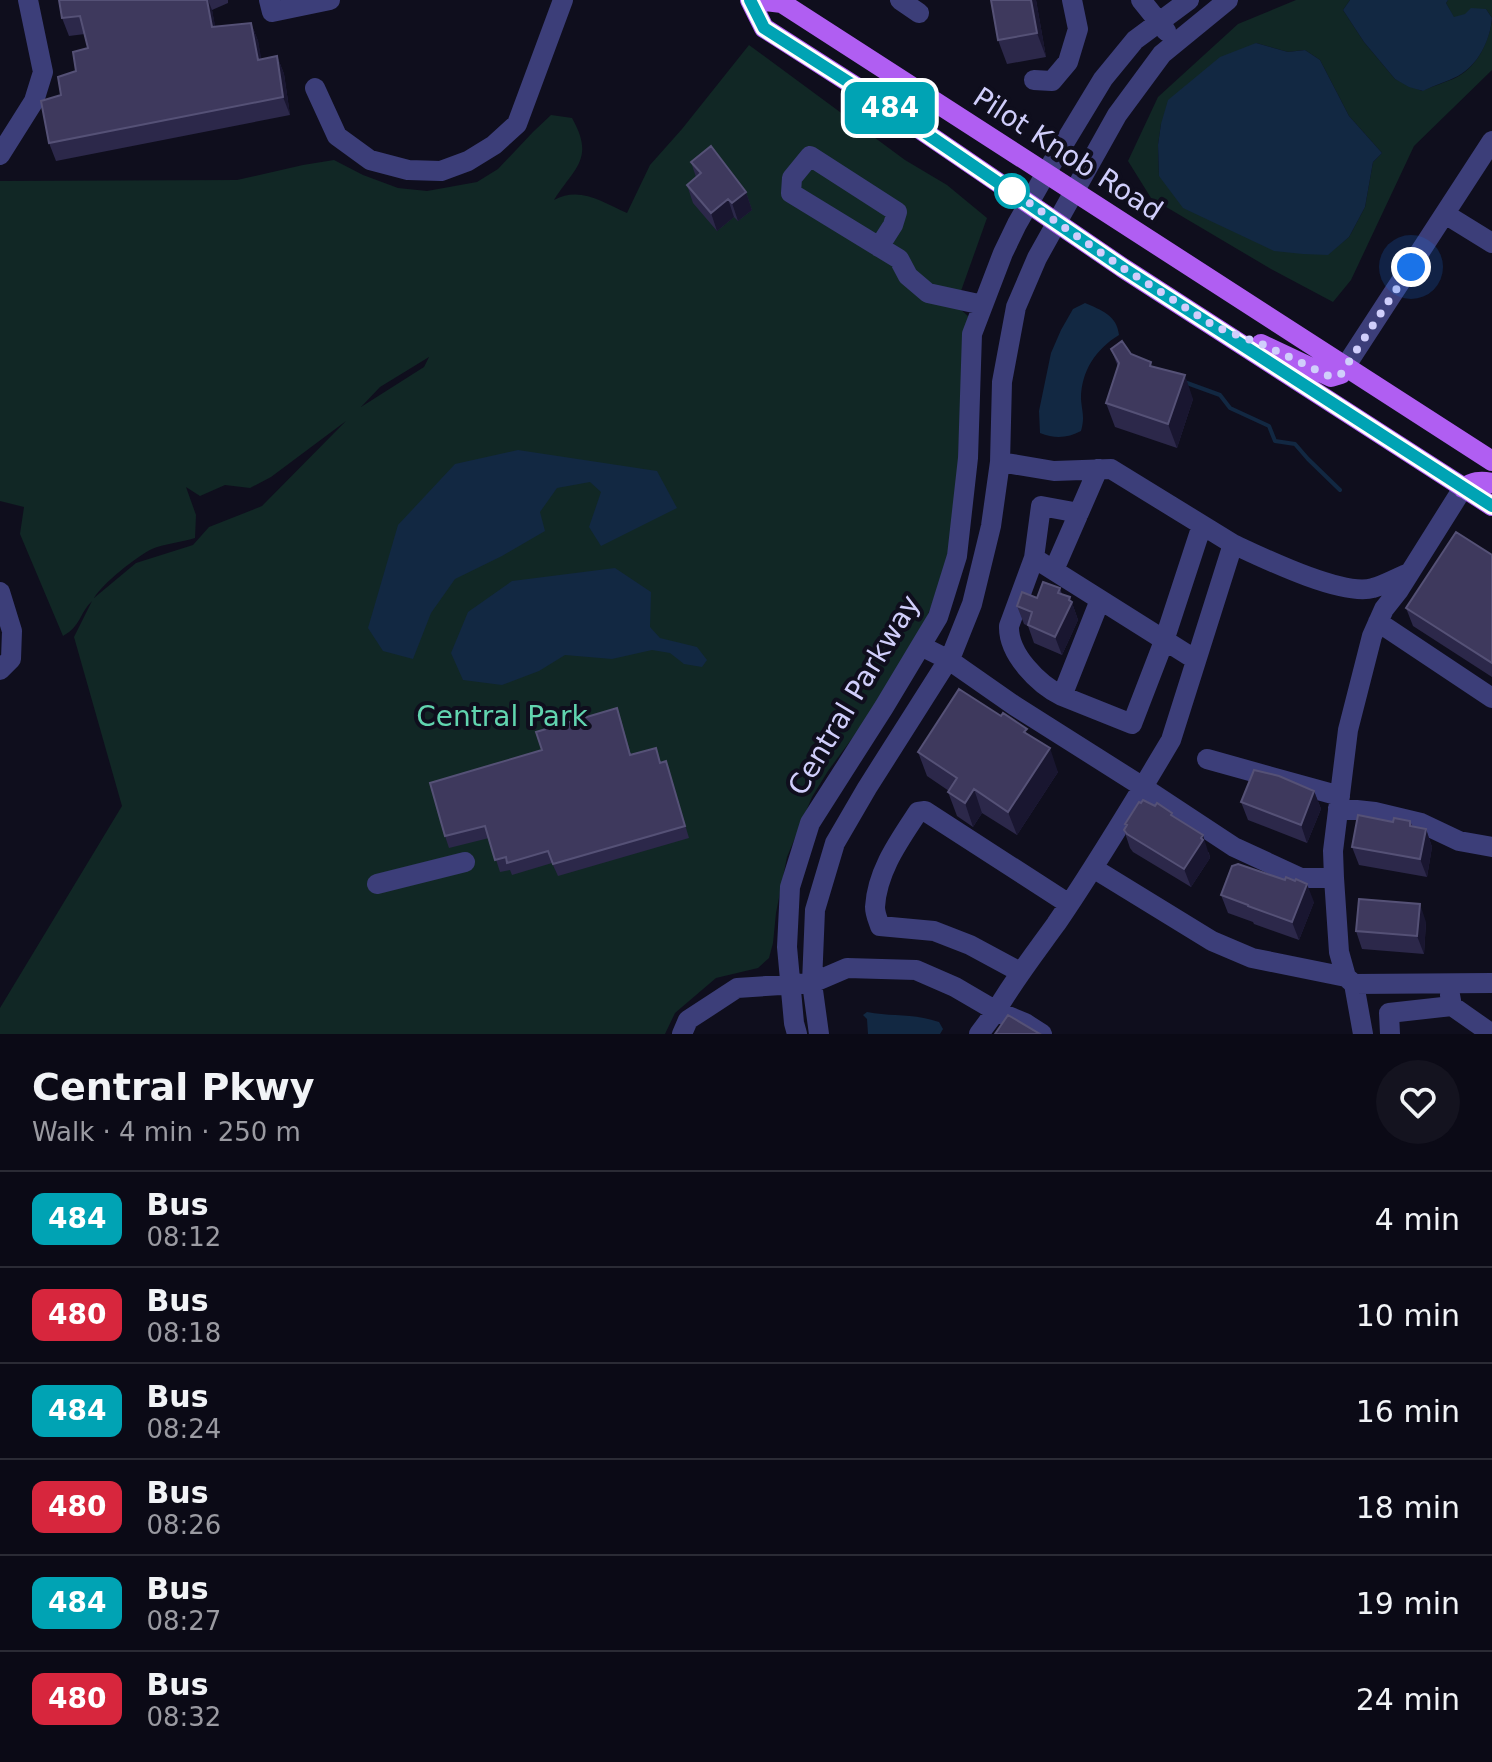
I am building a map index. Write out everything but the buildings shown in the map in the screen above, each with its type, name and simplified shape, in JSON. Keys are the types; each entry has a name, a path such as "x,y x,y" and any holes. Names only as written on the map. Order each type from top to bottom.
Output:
{"main road":[{"name":"Pilot Knob Road","path":"1492,461 782,3 753,0 764,28 886,106 1123,268 1492,506"},
{"name":"Pilot Knob Road","path":"1216,327 1264,345 1331,377 1341,374 1345,367"},
{"path":"1463,488 1474,482 1492,483"}],"street":[{"path":"0,155 34,101 43,72 28,0"},
{"path":"269,0 272,12 330,0"},
{"path":"315,88 337,136 370,160 408,170 441,171 468,161 494,145 517,124 563,0"},
{"path":"900,0 919,13"},
{"path":"1034,80 1052,81 1068,62 1078,29 1072,0"},
{"path":"1141,0 1177,43"},
{"name":"Central Parkway","path":"797,1034 787,947 790,887 810,823 938,617 957,556 968,458 972,334 1003,253 1046,173 1103,79 1135,40 1189,0"},
{"name":"Central Parkway","path":"819,1034 812,983 815,910 835,843 949,660 972,604 991,526 1000,462 1002,382 1016,307 1037,258 1117,115 1162,54 1228,0"},
{"path":"1345,367 1492,141"},
{"path":"879,247 897,212 810,156 792,178 791,193 879,247 899,259 908,276 928,293 983,305"},
{"path":"1445,214 1492,243"},
{"path":"1000,462 1054,471 1111,469 1233,544 1276,565 1349,589 1372,589 1407,574"},
{"path":"1054,570 1098,469"},
{"path":"1363,1034 1350,980 1339,952 1334,878 1333,851 1348,730 1372,636 1384,609 1463,488"},
{"path":"1079,513 1041,506 1034,558 1009,626 1008,637 1012,649 1047,689 1132,724 1164,641 1202,525"},
{"path":"979,1034 1093,868 1171,740 1233,544"},
{"path":"1034,558 1196,660"},
{"path":"0,592 12,631 11,659 0,670"},
{"path":"1062,696 1100,600"},
{"path":"1378,622 1492,698"},
{"path":"921,646 949,660 1234,847 1301,878 1334,878"},
{"path":"1207,759 1339,802 1421,823 1459,841 1492,847"},
{"path":"980,847 980,833 956,821 925,811 918,812 892,851 874,911 880,926 934,931 970,945 1020,972"},
{"path":"956,821 980,847 1069,904"},
{"path":"377,884 465,862"},
{"path":"1093,868 1221,945 1252,958 1350,980 1492,983"},
{"path":"682,1034 688,1020 737,988 812,983 847,968 916,970 955,987 1042,1034"},
{"path":"1447,984 1452,1006 1486,1032"},
{"path":"1390,1034 1389,1013 1452,1006"}],"green space":[{"path":"1296,0 1350,0 1343,10 1364,42 1395,79 1422,91 1453,79 1468,69 1484,47 1492,21 1492,70 1414,146 1351,280 1333,302 1151,198 1128,161 1158,97 1238,24","holes":["1256,43 1288,52 1305,50 1320,60 1349,116 1382,153 1373,162 1365,207 1349,237 1328,254 1159,176 1161,124"]},
{"path":"1448,0 1492,0 1492,18 1486,9 1454,18 1446,3"},
{"name":"Central Park","path":"749,45 905,160 947,185 987,218 956,305 969,317 956,520 942,579 919,637 812,797 787,857 769,958 758,968 716,978 675,1013 665,1034 0,1034 0,1008 122,806 74,637 92,601 73,628 63,636 20,534 24,507 0,501 0,181 237,180 334,160 398,188 427,191 477,182 498,169 551,115 572,118 582,143 580,162 554,200 582,195 627,213 650,165","holes":["429,357 424,367 361,407 380,387","346,421 262,506 209,527 193,545 136,563 94,598 112,578 152,549 195,538 196,515 186,487 200,496 225,485 250,488 271,477"]}],"water":[{"path":"1350,0 1448,0 1446,3 1454,17 1465,14 1471,8 1486,9 1492,18 1491,27 1482,52 1471,66 1458,76 1423,91 1395,79 1364,42 1343,10"},
{"path":"1256,43 1288,52 1305,50 1320,60 1349,116 1382,153 1373,162 1365,207 1349,237 1328,255 1274,251 1183,208 1159,176 1158,145 1168,100 1220,57"},
{"path":"1085,303 1112,318 1119,335 1103,347 1087,370 1081,399 1081,431 1061,437 1046,435 1040,433 1039,411 1051,353 1073,309"},
{"path":"518,450 657,471 677,508 601,546 589,527 601,492 590,482 557,488 540,512 545,531 455,579 431,613 413,659 383,651 368,628 398,525 455,464"},
{"path":"615,568 651,592 650,627 660,638 697,647 707,660 702,667 684,664 670,653 652,650 612,659 565,655 539,671 502,685 463,680 451,653 468,612 512,581"},
{"path":"867,1012 929,1019 939,1022 943,1029 940,1034 868,1034 867,1019 863,1015"}],"waterway":[{"path":"1187,383 1220,395 1230,408 1269,426 1275,441 1295,444 1340,490"}],"bus line":[{"name":"484","path":"750,0 764,28 886,106 1123,268 1492,506"}],"route":[{"path":"1012,191 1009,189 1123,268 1216,327 1264,345 1331,377 1341,374 1411,267"}]}
